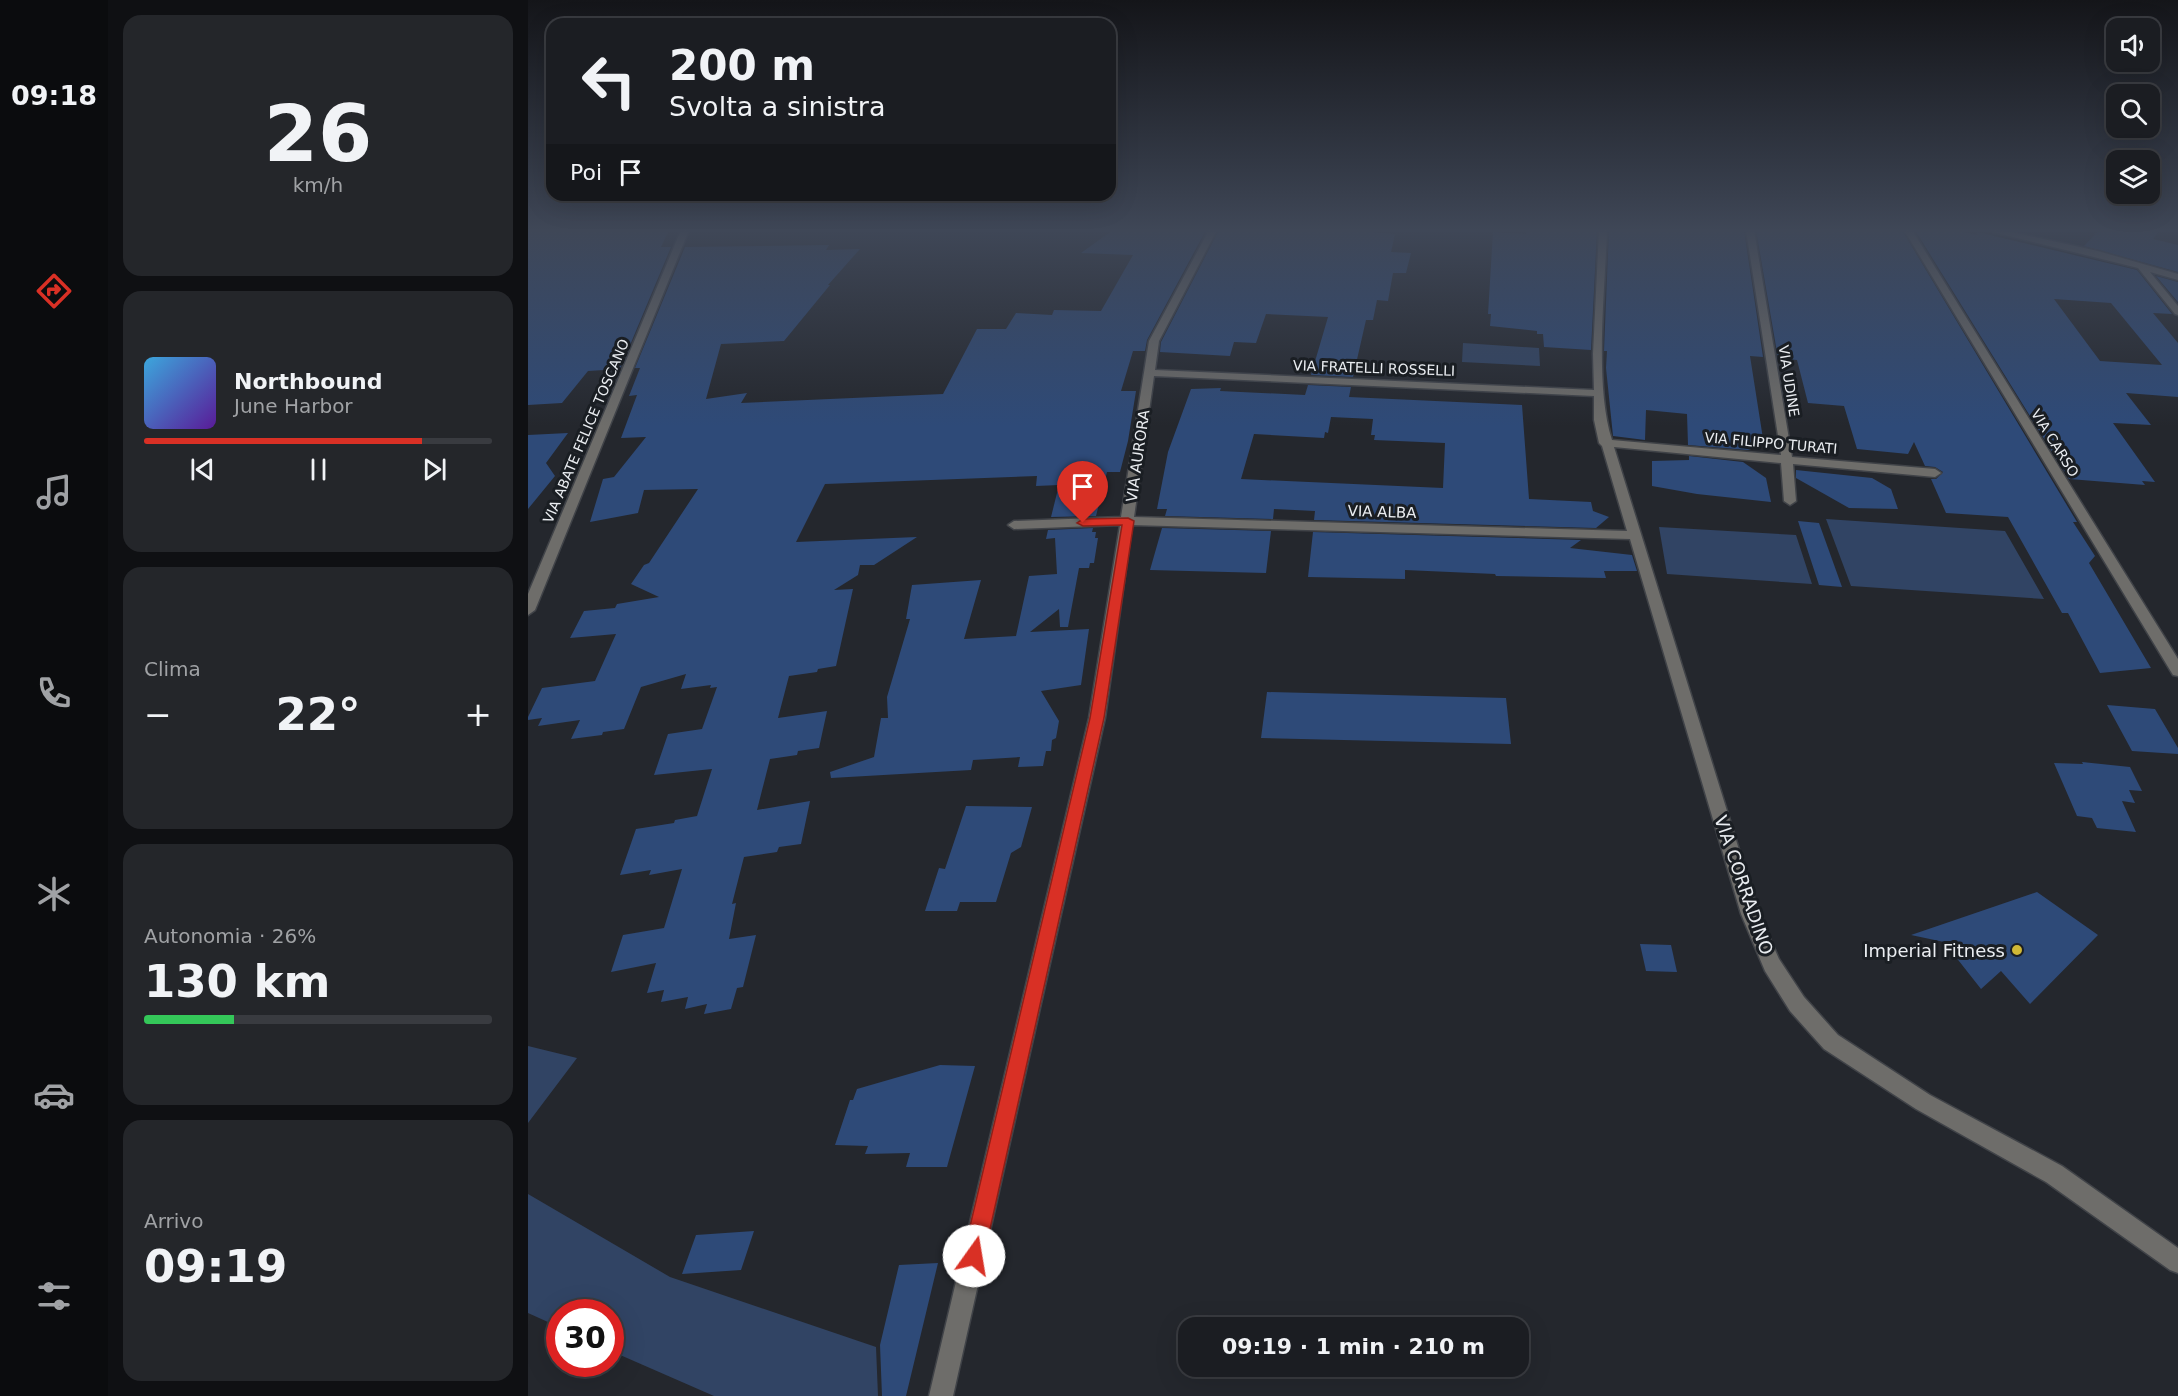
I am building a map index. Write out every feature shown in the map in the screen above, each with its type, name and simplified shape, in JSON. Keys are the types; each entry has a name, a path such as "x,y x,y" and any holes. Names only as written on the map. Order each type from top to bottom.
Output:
{"street":[{"name":"VIA ABATE FELICE TOSCANO","path":"528,610 658,295"},
{"name":"VIA AURORA","path":"941,1396 1097,718 1154,341 1178,295"},
{"name":"VIA CORRADINO","path":"1601,295 1598,393 1605,443 1750,915 1772,965 1797,1004 1831,1042 1923,1102 2054,1174 2178,1262"},
{"name":"VIA UDINE","path":"1761,295 1787,459 1790,501"},
{"name":"VIA CARSO","path":"1948,295 2178,671"},
{"path":"2164,295 2178,312"},
{"name":"VIA FRATELLI ROSSELLI","path":"1150,374 1598,393"},
{"name":"VIA FILIPPO TURATI","path":"1605,443 1935,473"},
{"name":"VIA ALBA","path":"1014,525 1128,521 1634,535"}],"shaded area":[{"path":"1463,343 1539,348 1540,366 1462,362"},
{"path":"1826,519 2005,531 2044,599 1851,586"},
{"path":"1659,527 1796,535 1812,584 1667,574"},
{"path":"528,1046 577,1058 528,1123"},
{"path":"528,1194 670,1277 876,1347 878,1396 714,1396 624,1357 624,1299 546,1299 546,1321 528,1313"}],"building":[{"path":"528,295 651,295 620,369 588,371 562,403 528,405"},
{"path":"665,295 822,295 784,341 721,344 706,399 747,393 741,403 943,394 977,329 1006,329 1016,313 1052,315 1054,310 1101,311 1110,295 1171,295 1147,340 1145,351 1133,351 1121,391 1136,391 1128,441 1120,472 1107,472 1096,516 1051,517 1059,485 1036,486 1037,476 825,484 796,542 917,537 874,565 860,565 858,575 834,590 853,589 836,666 818,669 817,672 789,676 778,718 827,711 819,748 798,751 797,755 770,759 757,810 810,801 801,844 779,847 777,852 744,857 732,904 736,903 729,939 756,935 743,987 737,988 731,1009 704,1014 707,1004 685,1009 688,997 661,1002 664,990 647,993 656,963 611,972 623,935 664,928 682,869 649,875 651,870 620,875 636,829 674,823 675,820 697,816 712,769 654,775 668,734 702,729 717,687 710,688 711,685 681,689 686,674 641,687 624,729 603,732 602,735 571,739 580,720 538,726 542,718 528,720 528,717 542,688 595,681 616,634 570,638 584,611 615,608 617,604 659,597 631,584 644,565 649,563 698,489 644,490 638,513 590,522 603,479 614,477 646,437 621,438 637,395 629,396 640,368 635,368"},
{"path":"1185,295 1389,295 1388,301 1377,300 1373,320 1366,320 1353,377 1311,375 1328,317 1266,314 1256,343 1234,342 1230,356 1160,352 1161,342"},
{"path":"1489,295 1594,295 1591,350 1544,347 1543,334 1537,334 1537,331 1490,326 1491,314 1488,314"},
{"path":"1606,295 1754,295 1763,357 1750,356 1764,445 1748,450 1688,445 1687,414 1646,410 1645,440 1613,436 1606,368 1607,351 1604,351"},
{"path":"1767,295 1941,295 2077,522 2073,522 2095,556 2089,563 2151,668 2100,673 2068,613 2062,613 2008,517 1946,513 1931,479 1936,479 1943,472 1935,467 1925,466 1914,442 1908,454 1857,449 1844,406 1808,403 1797,360 1778,358"},
{"path":"1955,295 2157,295 2172,314 2153,313 2178,343 2178,397 2126,393 2151,425 2113,423 2155,482 2142,481 2145,485 2069,479","holes":["2054,299 2111,303 2162,365 2100,361"]},
{"path":"1308,385 1351,387 1349,397 1522,405 1529,499 1591,502 1593,511 1609,517 1596,528 1314,520 1315,511 1274,509 1273,519 1165,516 1167,509 1157,509 1168,452 1191,389 1221,388 1220,391 1305,395","holes":["1331,417 1373,419 1371,435 1375,435 1374,440 1445,443 1443,488 1241,479 1254,434 1324,438 1325,432 1328,433"]},
{"path":"568,433 546,463 555,476 528,509 528,435"},
{"path":"1689,456 1743,462 1766,478 1771,502 1697,494 1652,486 1652,461 1689,460"},
{"path":"1796,470 1872,478 1891,489 1898,509 1849,508 1796,478"},
{"path":"1798,521 1819,523 1842,587 1819,585"},
{"path":"1093,528 1092,532 1096,532 1095,538 1098,538 1094,563 1090,563 1089,568 1079,568 1068,627 1060,627 1059,609 1030,632 1089,629 1081,685 1041,691 1059,721 1056,738 1052,740 1051,751 1046,751 1043,766 1018,767 1020,757 973,760 971,770 831,778 830,772 874,757 881,718 888,718 887,697 910,619 906,619 912,585 981,580 964,639 1016,636 1029,576 1057,574 1055,538 1046,539 1048,530"},
{"path":"1162,528 1271,531 1266,573 1150,570"},
{"path":"1313,532 1581,540 1570,548 1632,555 1637,571 1604,571 1606,578 1496,576 1495,574 1405,570 1405,579 1308,577"},
{"path":"1267,692 1506,698 1511,744 1261,738"},
{"path":"2107,705 2155,709 2178,748 2178,754 2132,751"},
{"path":"2082,762 2130,767 2142,791 2129,790 2135,803 2122,801 2136,832 2097,828 2092,818 2077,816 2054,763 2083,764"},
{"path":"966,806 1032,807 1021,847 1011,853 996,902 960,902 957,911 925,911 939,868 945,869"},
{"name":"Imperial Fitness","path":"2037,892 2098,935 2030,1004 2001,971 1981,989 1944,942 1911,935"},
{"path":"1640,944 1671,945 1677,972 1646,971"},
{"path":"940,1065 975,1066 947,1167 906,1167 910,1153 865,1154 868,1146 835,1145 850,1100 853,1100 857,1089"},
{"path":"754,1231 741,1270 682,1274 696,1235"},
{"path":"938,1263 906,1396 882,1396 880,1345 899,1265"}],"place":[{"name":"Imperial Fitness","path":"2017,950"}],"route":[{"path":"974,1256 1097,718 1128,521 1083,523"}]}
